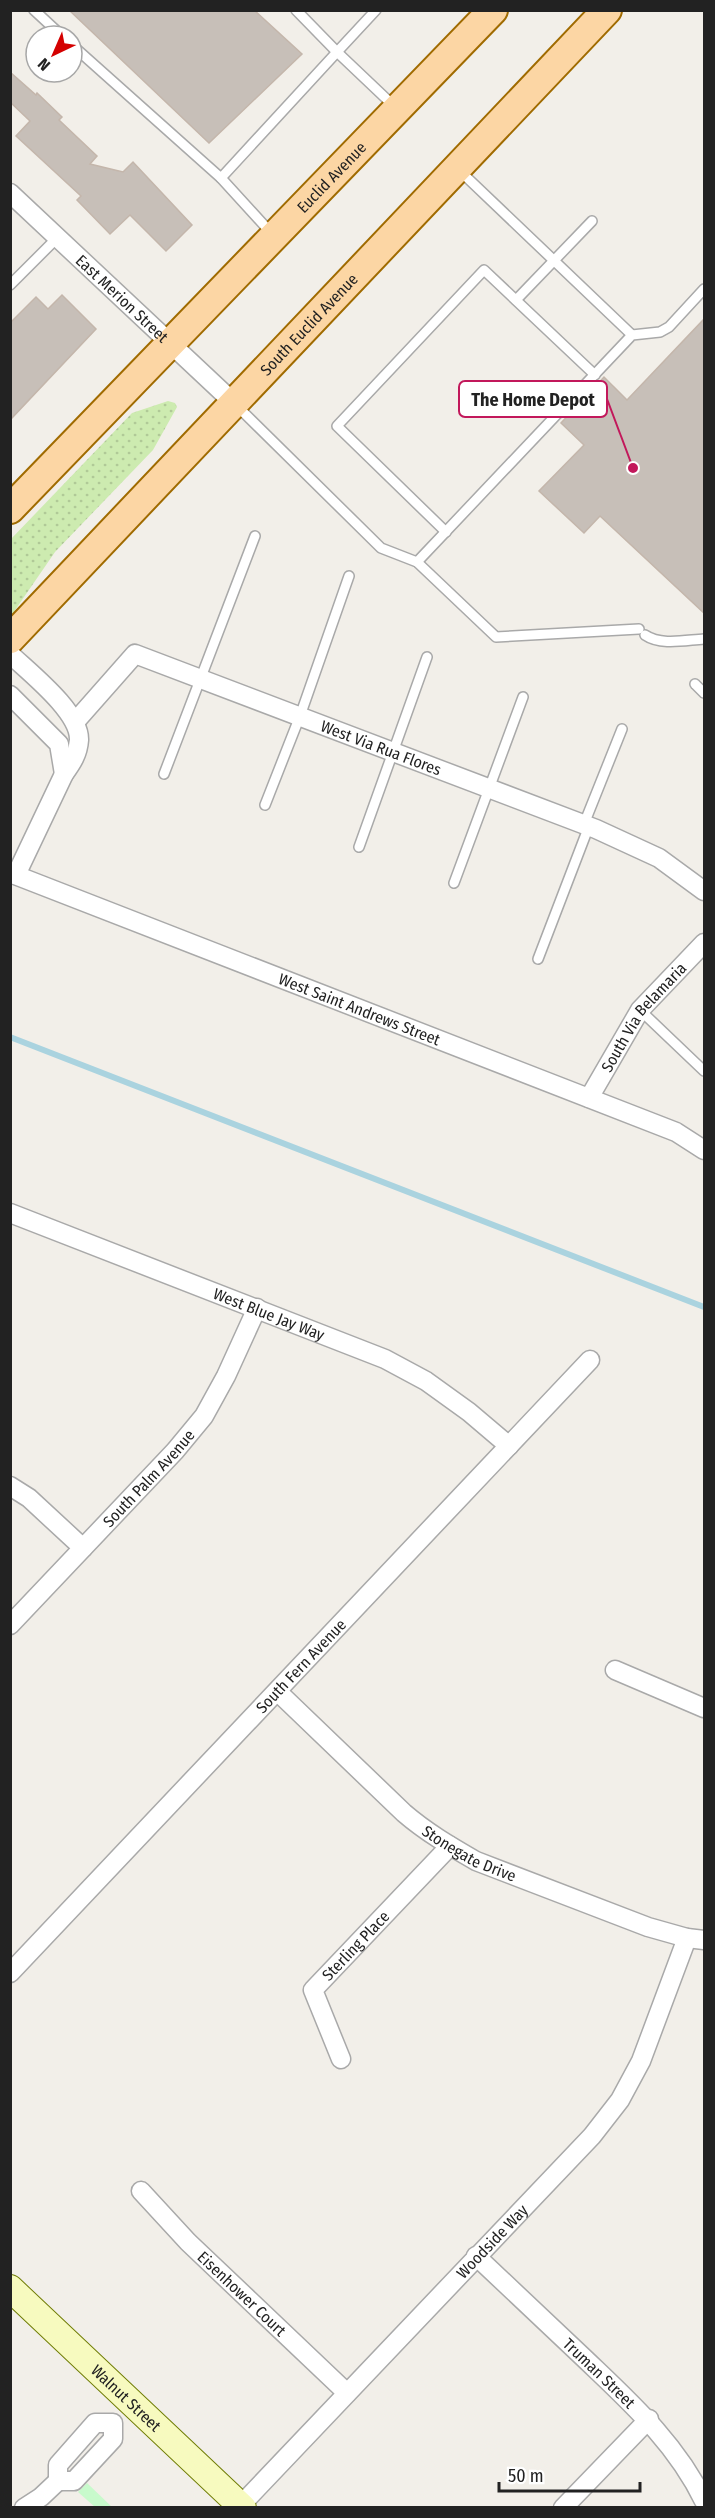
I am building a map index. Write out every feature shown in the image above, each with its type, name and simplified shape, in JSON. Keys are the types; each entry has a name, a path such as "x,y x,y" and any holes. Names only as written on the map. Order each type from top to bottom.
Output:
{"main road":[{"name":"Euclid Avenue","path":"170,345 493,10"},
{"name":"South Euclid Avenue","path":"10,639 607,10"},
{"path":"10,509 170,345"}],"street":[{"name":"East Merion Street","path":"10,193 235,404"},
{"path":"10,654 58,700 75,723 79,739 75,759 64,774 13,874"},
{"name":"West Via Rua Flores","path":"75,723 135,654 586,825 659,858 705,891"},
{"path":"10,695 59,744 64,774"},
{"name":"West Saint Andrews Street","path":"13,874 676,1132 705,1150"},
{"name":"South Via Belamaria","path":"589,1098 640,1010 705,944"},
{"name":"West Blue Jay Way","path":"10,1213 385,1359 426,1381 469,1412 508,1446"},
{"name":"South Palm Avenue","path":"10,1625 175,1451 204,1416 226,1376 257,1308"},
{"name":"South Fern Avenue","path":"10,1973 590,1360"},
{"path":"10,1486 29,1498 83,1548"},
{"path":"615,1670 705,1708"},
{"name":"Stonegate Drive","path":"278,1692 425,1832 476,1861 523,1880 648,1927 696,1939"},
{"name":"Sterling Place","path":"341,2059 313,1990 450,1846"},
{"name":"Woodside Way","path":"242,2506 346,2393 592,2136 620,2100 641,2061 696,1939"},
{"name":"Eisenhower Court","path":"141,2191 188,2242 346,2393"},
{"name":"Truman Street","path":"476,2256 649,2419 674,2450 705,2501"},
{"name":"Walnut Street","path":"10,2288 242,2506"},
{"path":"24,2508 46,2502 66,2481 58,2465 95,2423 113,2423 132,2404"},
{"path":"563,2508 649,2419"}],"lane":[{"path":"34,10 49,24"},
{"path":"296,10 398,109"},
{"path":"221,178 376,10"},
{"path":"84,56 221,178 274,236"},
{"path":"458,168 632,335"},
{"path":"516,300 592,221"},
{"path":"10,285 57,238"},
{"path":"446,532 337,426 484,270 595,375"},
{"path":"417,562 632,335 660,332 669,327 705,290"},
{"path":"235,404 381,548 417,562 496,637 642,632 653,640 705,639"},
{"path":"164,774 255,536"},
{"path":"265,805 300,716 349,576"},
{"path":"359,847 427,657"},
{"path":"694,684 705,693"},
{"path":"454,883 523,697"},
{"path":"538,959 622,729"},
{"path":"640,1010 705,1071"}],"green space":[{"path":"168,401 175,403 177,407 153,450 55,552 11,616 11,539 132,413"},
{"path":"87,2483 112,2507 95,2507 78,2492"}],"building":[{"path":"69,10 254,10 302,54 209,143"},
{"path":"10,72 62,117 59,120 97,156 90,164 123,172 133,162 192,225 166,251 130,215 110,234 77,200 81,196 16,136 30,121 10,102"},
{"path":"62,295 96,329 10,420 10,323 36,297 48,309"},
{"path":"705,318 705,614 600,516 584,533 539,491 584,445 561,423 604,377 627,400"}],"waterway":[{"path":"10,1037 704,1307"}],"place":[{"name":"The Home Depot","path":"633,468"}]}
